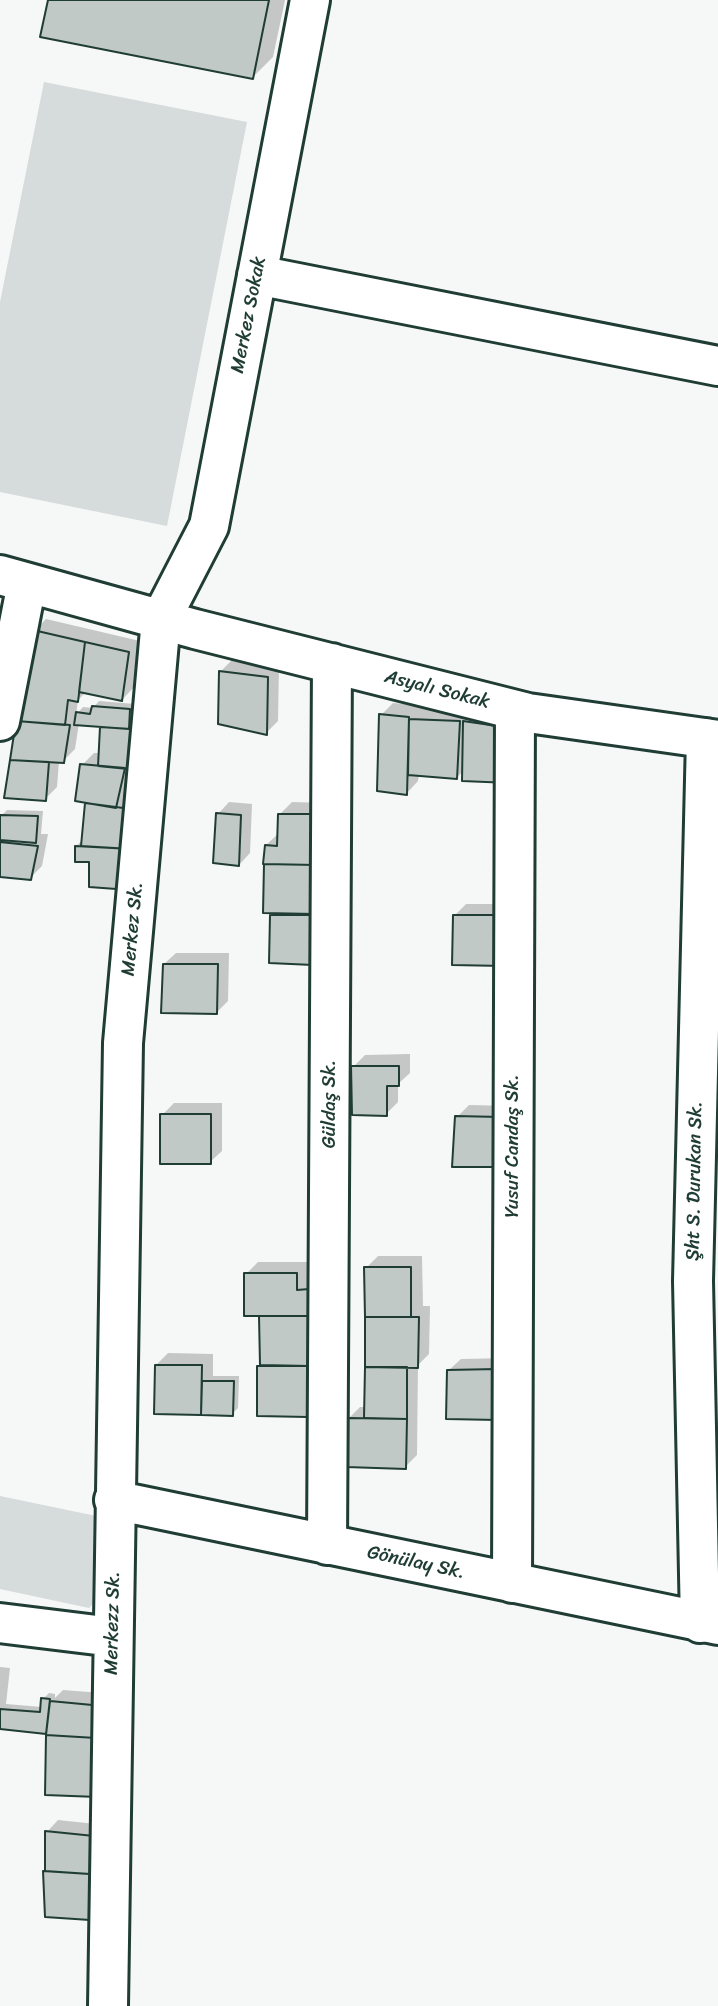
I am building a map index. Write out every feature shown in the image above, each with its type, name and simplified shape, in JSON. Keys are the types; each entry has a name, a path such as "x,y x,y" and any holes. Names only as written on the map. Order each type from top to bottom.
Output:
{"street":[{"name":"Merkez Sokak","path":"161,619 209,526 310,0"},
{"path":"257,275 718,366"},
{"path":"0,721 14,579"},
{"name":"Asyalı Sokak","path":"14,579 515,710 712,739"},
{"name":"Merkez Sk.","path":"117,1240 123,1043 161,619"},
{"name":"Güldaş Sk.","path":"327,1545 332,663"},
{"name":"Yusuf Candaş Sk.","path":"512,1583 515,710"},
{"name":"Şht S. Durukan Sk.","path":"709,1624 692,1281 712,739"},
{"name":"Merkezz Sk.","path":"108,2006 117,1240"},
{"name":"Gönülay Sk.","path":"114,1500 709,1624"},
{"path":"0,1623 113,1637"}],"shaded area":[{"path":"44,82 247,122 167,526 0,492 0,302"},
{"path":"0,1496 101,1517 101,1595 89,1608 0,1589"}],"building":[{"path":"48,0 269,0 253,79 40,37"},
{"path":"33,630 85,642 78,702 68,700 65,725 17,721"},
{"path":"85,642 129,652 122,701 79,692"},
{"path":"219,671 268,677 267,735 218,724"},
{"path":"92,706 130,709 129,729 74,725 76,712 90,714"},
{"path":"379,714 409,717 407,795 377,791"},
{"path":"409,719 460,721 457,779 408,775"},
{"path":"16,721 70,725 64,763 10,760"},
{"path":"463,721 511,728 510,783 462,781"},
{"path":"100,727 131,729 128,769 98,766"},
{"path":"10,760 49,762 46,801 4,798"},
{"path":"80,764 125,768 116,808 75,801"},
{"path":"85,803 131,809 131,849 81,846"},
{"path":"216,813 241,815 239,866 213,863"},
{"path":"278,814 316,814 316,865 263,864 265,845 277,846"},
{"path":"0,815 38,816 36,843 0,840"},
{"path":"0,842 38,846 31,880 0,877"},
{"path":"75,846 131,849 130,890 89,887 89,862 75,862"},
{"path":"264,864 316,865 315,914 263,913"},
{"path":"270,915 314,915 313,965 269,963"},
{"path":"453,915 506,915 504,966 452,965"},
{"path":"163,964 218,964 217,1014 161,1013"},
{"path":"351,1066 399,1066 399,1086 387,1086 387,1116 352,1115"},
{"path":"160,1114 211,1114 211,1164 160,1164"},
{"path":"455,1116 501,1117 499,1167 452,1167"},
{"path":"364,1267 411,1267 411,1317 365,1317"},
{"path":"244,1273 297,1273 297,1290 309,1289 310,1316 244,1316"},
{"path":"259,1316 310,1316 309,1366 260,1365"},
{"path":"365,1317 419,1317 418,1368 365,1367"},
{"path":"155,1365 202,1365 201,1415 154,1414"},
{"path":"257,1366 309,1366 308,1417 257,1416"},
{"path":"365,1367 407,1367 407,1419 364,1418"},
{"path":"497,1369 498,1420 446,1419 447,1370"},
{"path":"202,1381 234,1381 233,1416 201,1415"},
{"path":"347,1418 407,1419 406,1469 346,1467"},
{"path":"41,1698 50,1699 46,1734 0,1729 0,1709 40,1712"},
{"path":"50,1701 103,1706 96,1738 46,1735"},
{"path":"46,1735 96,1738 98,1797 45,1795"},
{"path":"45,1831 104,1837 105,1875 45,1871"},
{"path":"43,1871 105,1875 105,1921 45,1917"}]}
